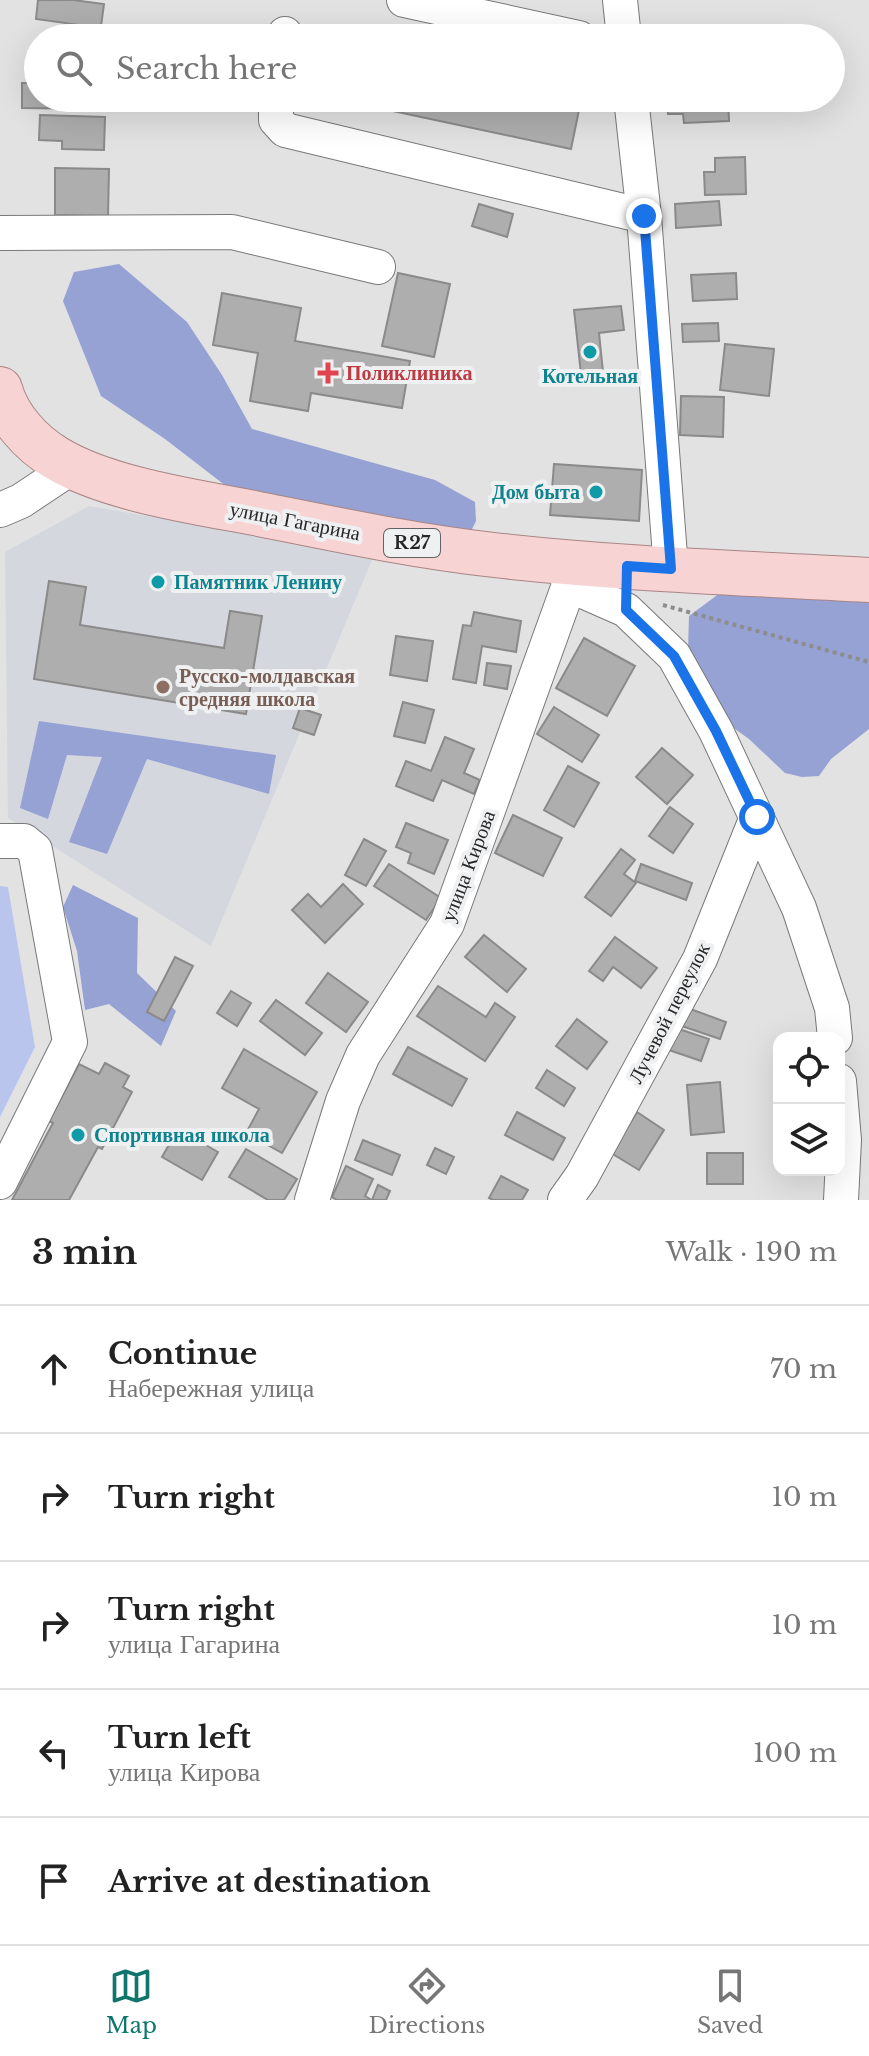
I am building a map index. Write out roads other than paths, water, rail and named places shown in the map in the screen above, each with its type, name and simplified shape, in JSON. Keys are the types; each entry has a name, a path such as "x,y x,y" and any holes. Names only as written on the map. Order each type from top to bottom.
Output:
{"main road":[{"name":"улица Гагарина","path":"0,389 11,414 43,449 72,467 171,496 372,536 494,555 627,590 671,569 869,580"}],"street":[{"path":"404,0 515,24"},
{"path":"620,0 623,24"},
{"path":"276,112 276,120 285,130 644,216"},
{"path":"633,112 644,216 671,569"},
{"path":"0,233 232,232 378,267"},
{"path":"0,510 21,501 72,467"},
{"name":"улица Кирова","path":"312,1200 343,1101 363,1055 447,924 566,573"},
{"path":"627,590 674,656 716,731 757,817 799,908 832,1008 834,1032"},
{"name":"Лучевой переулок","path":"565,1200 582,1176 700,959 757,817"},
{"path":"0,841 24,841 35,850 70,1042 0,1182"},
{"path":"841,1104 844,1140 841,1200"}],"place":[{"name":"Котельная","path":"590,352"},
{"name":"Поликлиника","path":"328,373"},
{"name":"Дом быта","path":"596,492"},
{"name":"Памятник Ленину","path":"158,582"},
{"name":"Русско-молдавская средняя школа","path":"163,687"},
{"name":"Спортивная школа","path":"78,1135"}]}
